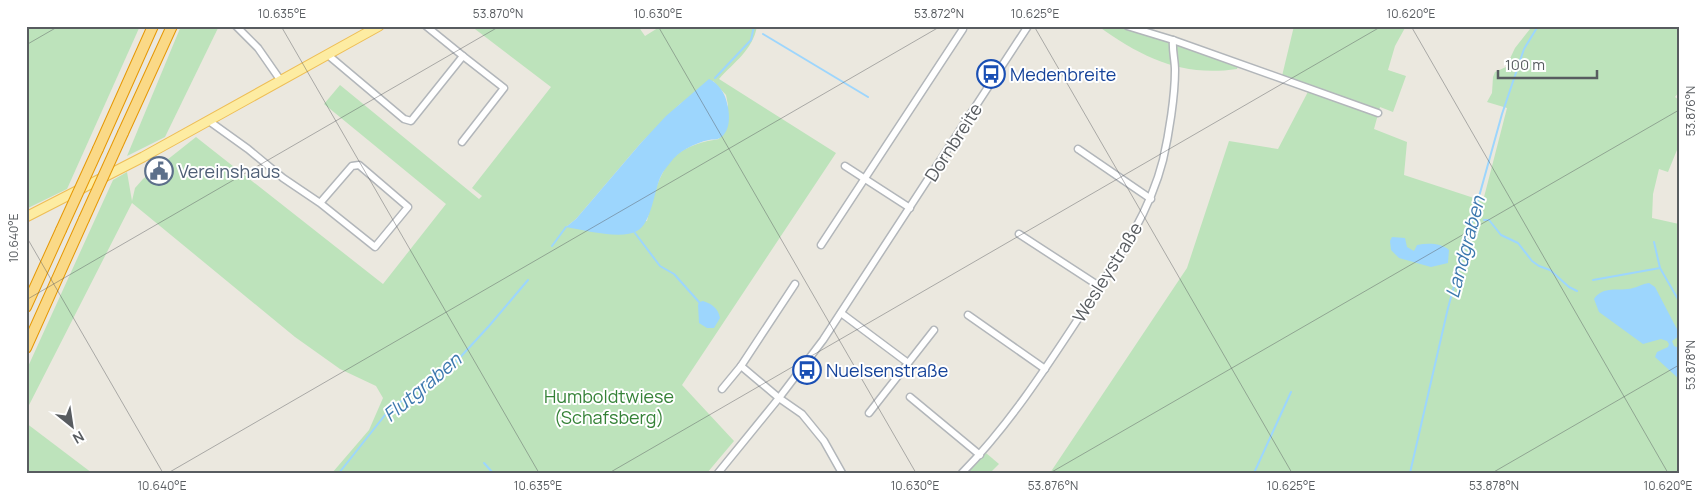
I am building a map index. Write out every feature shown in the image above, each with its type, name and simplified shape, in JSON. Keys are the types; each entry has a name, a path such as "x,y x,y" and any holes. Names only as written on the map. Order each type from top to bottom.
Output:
{"highway":[{"path":"26,308 152,26"},
{"path":"26,348 172,26"}],"main road":[{"path":"26,217 143,157 379,26"}],"street":[{"path":"236,26 258,48 281,81"},
{"path":"426,26 504,88 462,142"},
{"name":"Dornbreite","path":"718,473 779,398 841,313 1028,26"},
{"path":"1127,26 1173,40 1378,113"},
{"path":"821,245 963,29"},
{"name":"Wesleystraße","path":"962,473 980,455 1016,410 1100,286 1151,199 1163,159 1168,132 1175,72 1173,40"},
{"path":"328,55 404,119 410,121 463,56"},
{"path":"209,121 248,148 283,178 320,203 375,247 408,207 358,165 352,166 320,203"},
{"path":"1078,149 1151,199"},
{"path":"845,166 910,208"},
{"path":"1020,234 1100,286"},
{"path":"722,389 741,366 795,284"},
{"path":"841,313 908,363"},
{"path":"968,315 1044,369"},
{"path":"869,413 934,330"},
{"path":"741,366 812,424 842,473"},
{"path":"910,397 980,455"}],"green space":[{"path":"26,26 140,26 67,189 26,209"},
{"path":"181,26 219,26 165,137 127,156"},
{"name":"Humboldtwiese (Schafsberg)","path":"471,26 638,26 645,36 661,26 757,26 747,49 719,79 836,153 682,385 734,441 707,473 332,473 369,430 383,398 376,386 340,369 295,337 132,203 26,411 26,371 113,180 127,172 132,201 135,188 143,179 196,137 383,284 446,204 324,104 340,85 479,199 482,196 472,188 551,87","holes":["713,81 726,95 728,105 719,139 679,152 669,162 660,177 647,221 566,227 576,219 640,144 680,104"]},
{"path":"1098,26 1117,26 1165,40 1238,66 1237,69 1217,71 1180,67 1147,56"},
{"path":"1294,26 1406,26 1395,46 1388,70 1406,76 1393,112 1380,107 1374,129 1407,142 1404,175 1483,201 1507,108 1487,102 1492,93 1495,72 1506,67 1515,48 1530,29 1523,26 1679,26 1679,92 1675,97 1679,100 1679,145 1668,172 1659,169 1653,194 1652,218 1679,224 1679,473 1050,473 1187,268 1229,141 1278,149 1311,86 1282,76"},
{"path":"26,423 92,473 26,473"},
{"path":"986,453 999,464 990,473 967,473"}],"water":[{"path":"709,79 718,86 726,99 729,117 728,127 720,138 693,145 673,159 662,174 649,214 642,227 630,234 622,235 566,227 576,219 666,116"},
{"path":"1392,237 1405,238 1407,247 1414,251 1417,245 1430,244 1442,246 1449,250 1448,263 1431,267 1399,258 1391,250 1390,241"},
{"path":"1649,283 1655,287 1679,333 1679,336 1672,341 1674,346 1679,348 1679,379 1655,357 1657,352 1668,347 1667,341 1661,339 1643,344 1599,312 1594,299 1607,290 1635,288"},
{"path":"703,301 714,307 718,312 720,318 714,328 707,328 699,323 698,305 699,302"}],"waterway":[{"name":"Flutgraben","path":"715,78 751,40 754,26"},
{"name":"Landgraben","path":"1410,473 1448,308 1502,114 1524,49 1538,26"},
{"path":"763,34 868,97"},
{"path":"1484,220 1489,220 1501,235 1518,243 1532,261 1550,270 1569,287 1577,291"},
{"name":"Flutgraben","path":"552,246 566,227"},
{"path":"635,233 660,266 674,274 699,302"},
{"path":"1654,242 1660,268 1679,301"},
{"path":"1593,280 1660,268"},
{"name":"Flutgraben","path":"339,473 389,410 454,364 528,280"},
{"path":"1254,473 1291,392"},
{"path":"484,463 493,473"}],"place":[{"name":"Medenbreite","path":"991,74"},
{"name":"Vereinshaus","path":"159,171"},
{"name":"Nuelsenstraße","path":"807,370"}]}
